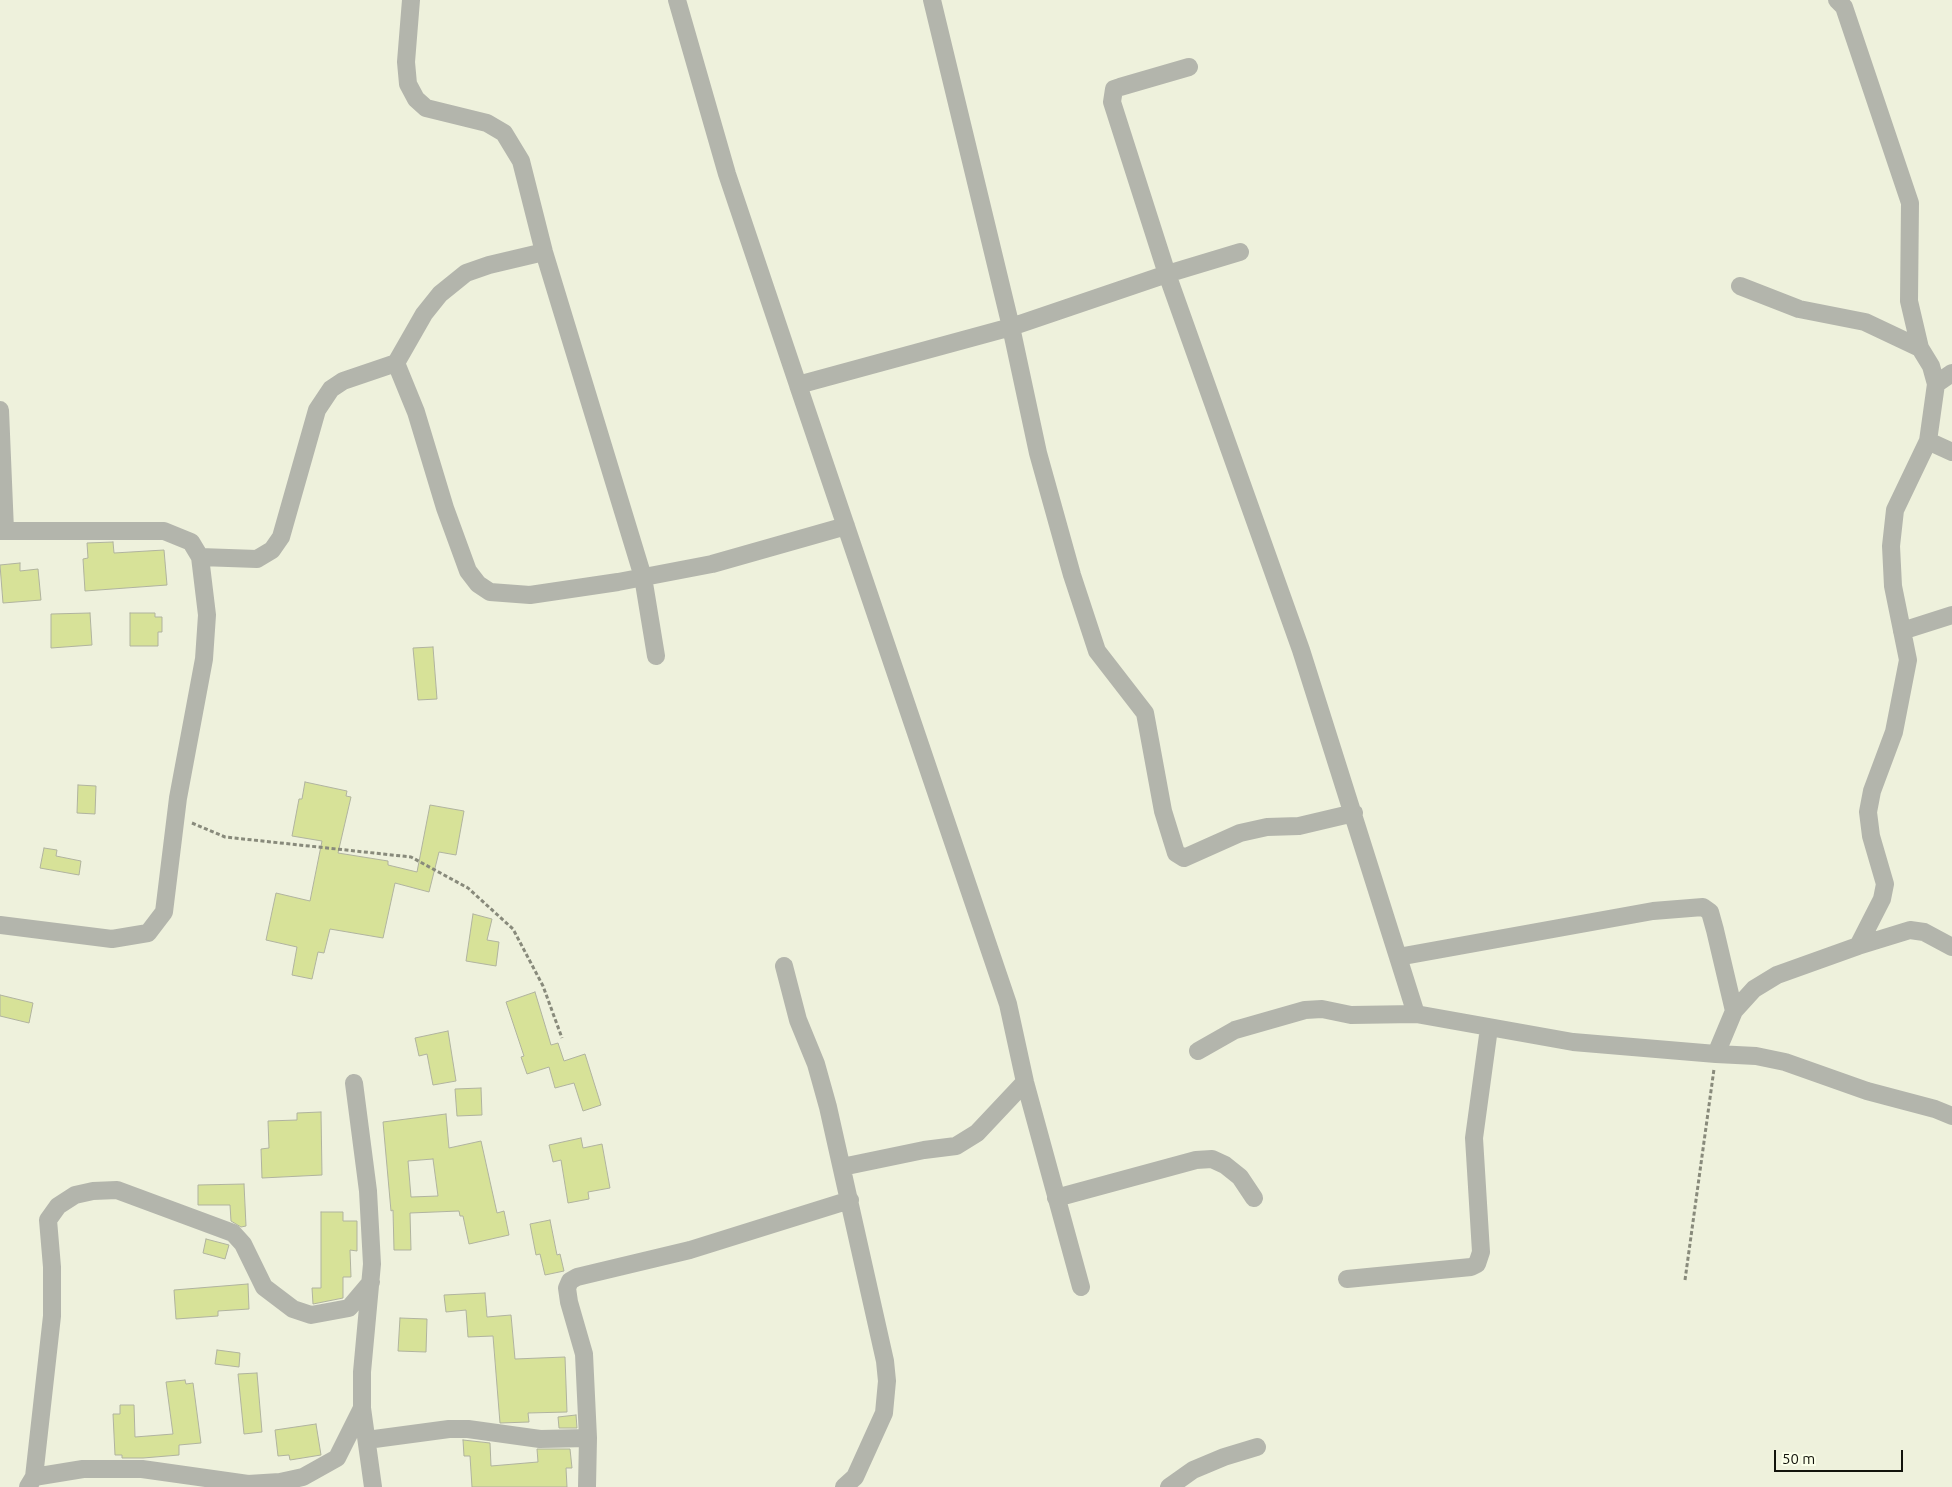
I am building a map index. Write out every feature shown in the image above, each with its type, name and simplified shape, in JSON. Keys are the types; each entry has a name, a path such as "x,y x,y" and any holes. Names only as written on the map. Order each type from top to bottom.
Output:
{"street":[{"path":"411,0 406,62 408,84 416,99 426,108 487,124 504,134 521,161 544,252 643,577 656,656"},
{"path":"678,0 727,174 1008,1004 1025,1082 1081,1287"},
{"path":"932,0 1011,327 1038,453 1072,575 1097,651 1145,713 1163,811 1176,853 1184,858 1240,833 1267,828 1298,826 1354,813"},
{"path":"1837,0 1844,7 1910,204 1909,301 1920,348 1931,366 1936,384 1928,440 1895,510 1891,546 1894,586 1908,660 1907,676 1894,732 1872,791 1868,812 1873,844 1885,884 1882,899 1858,946"},
{"path":"1189,67 1120,87 1114,90 1112,102 1167,274 1301,650 1416,1014"},
{"path":"200,557 257,558 272,550 281,537 317,410 331,389 343,381 396,363 424,314 452,283 466,273 489,265 544,252"},
{"path":"798,385 1011,327 1167,274 1240,252"},
{"path":"1740,286 1799,309 1865,322 1920,348"},
{"path":"396,363 416,412 445,508 468,571 478,584 490,592 530,595 643,577 712,564 846,526"},
{"path":"1936,384 1952,373"},
{"path":"0,410 3,531 164,531 191,542 200,557 207,615 204,659 178,798 164,912 148,933 112,939 0,925"},
{"path":"1928,440 1952,452"},
{"path":"1902,631 1952,616"},
{"path":"1398,957 1653,911 1703,907 1710,912 1734,1011"},
{"path":"1716,1054 1734,1011 1754,989 1777,974 1910,930 1924,932 1952,947"},
{"path":"784,966 798,1020 816,1064 850,1200 885,1361 887,1381 884,1413 855,1477 844,1487"},
{"path":"1198,1051 1236,1030 1305,1010 1322,1009 1351,1015 1416,1014 1573,1042 1756,1056 1785,1062 1867,1091 1935,1109 1952,1116"},
{"path":"1347,1279 1470,1267 1477,1264 1481,1252 1474,1138 1489,1028"},
{"path":"842,1167 924,1150 956,1146 977,1133 1025,1082"},
{"path":"354,1083 368,1191 372,1264 362,1372 362,1408 373,1487"},
{"path":"1056,1198 1196,1160 1212,1159 1225,1165 1240,1177 1254,1198"},
{"path":"362,1408 337,1458 304,1477 280,1482 248,1484 142,1469 83,1470 31,1482 52,1316 52,1267 48,1220 58,1206 75,1195 93,1191 117,1190 233,1233 243,1244 264,1287 293,1309 311,1315 349,1308 370,1282"},
{"path":"587,1487 588,1438 584,1354 569,1302 567,1288 570,1281 577,1277 690,1250 850,1200"},
{"path":"367,1440 449,1429 468,1429 540,1439 588,1438"},
{"path":"1169,1487 1193,1470 1224,1457 1257,1447"}],"path":[{"path":"178,798 192,823 225,837 411,857 468,888 513,929 543,986 562,1038"},
{"path":"1685,1280 1716,1054"}],"building":[{"path":"113,542 114,553 164,550 167,585 85,591 83,559 88,558 87,543"},
{"path":"20,563 20,571 38,569 41,600 3,603 0,565"},
{"path":"90,613 92,645 51,648 51,614"},
{"path":"130,613 155,613 155,617 162,617 162,632 158,632 158,646 130,646"},
{"path":"433,647 437,699 418,700 413,648"},
{"path":"305,782 347,791 346,796 351,797 338,853 388,861 388,865 417,872 430,805 464,811 456,855 439,852 429,892 395,883 383,938 330,929 324,953 318,952 312,979 292,975 297,947 266,940 276,893 310,901 322,841 292,836 299,799 302,799"},
{"path":"78,785 96,786 95,814 77,813"},
{"path":"44,848 57,850 56,856 81,861 79,875 40,868"},
{"path":"473,914 492,919 487,940 499,942 496,966 466,961"},
{"path":"535,992 551,1045 558,1043 564,1061 585,1054 601,1105 583,1111 574,1083 555,1088 549,1067 527,1074 521,1057 524,1056 506,1002"},
{"path":"0,995 33,1003 29,1023 0,1016"},
{"path":"448,1031 456,1081 433,1085 427,1054 419,1056 415,1038"},
{"path":"481,1088 482,1115 457,1116 455,1089"},
{"path":"321,1112 322,1175 262,1178 261,1149 269,1148 268,1121 297,1120 297,1113"},
{"path":"446,1114 449,1148 481,1141 497,1213 504,1211 509,1235 469,1244 463,1216 460,1216 459,1211 410,1213 411,1250 394,1250 393,1210 391,1211 383,1122","holes":["433,1159 438,1196 411,1197 408,1161"]},
{"path":"581,1138 583,1148 602,1144 610,1188 588,1192 589,1199 568,1203 561,1160 553,1162 549,1145"},
{"path":"244,1184 246,1226 241,1227 231,1221 230,1205 198,1205 198,1185"},
{"path":"321,1212 343,1212 343,1221 357,1221 357,1251 350,1250 351,1277 343,1277 343,1298 313,1304 312,1288 321,1288"},
{"path":"550,1220 557,1255 560,1254 564,1271 545,1275 540,1254 536,1255 530,1224"},
{"path":"206,1239 229,1245 225,1259 203,1253"},
{"path":"248,1284 249,1309 218,1311 218,1316 176,1319 174,1290"},
{"path":"485,1293 487,1317 511,1315 515,1359 565,1357 567,1412 528,1413 529,1422 500,1423 493,1336 468,1337 466,1310 446,1312 444,1295"},
{"path":"400,1318 427,1319 426,1352 398,1351"},
{"path":"217,1350 240,1353 239,1367 215,1364"},
{"path":"257,1373 262,1432 244,1434 238,1374"},
{"path":"185,1380 186,1384 193,1383 201,1443 179,1445 179,1455 122,1458 122,1455 115,1455 113,1414 120,1414 120,1405 134,1405 135,1437 173,1434 166,1382"},
{"path":"576,1415 577,1428 559,1428 558,1417"},
{"path":"316,1424 321,1455 290,1460 289,1455 278,1456 275,1430"},
{"path":"463,1440 490,1443 491,1466 538,1462 537,1449 570,1449 572,1468 566,1468 567,1487 472,1487 470,1456 464,1456"}]}
